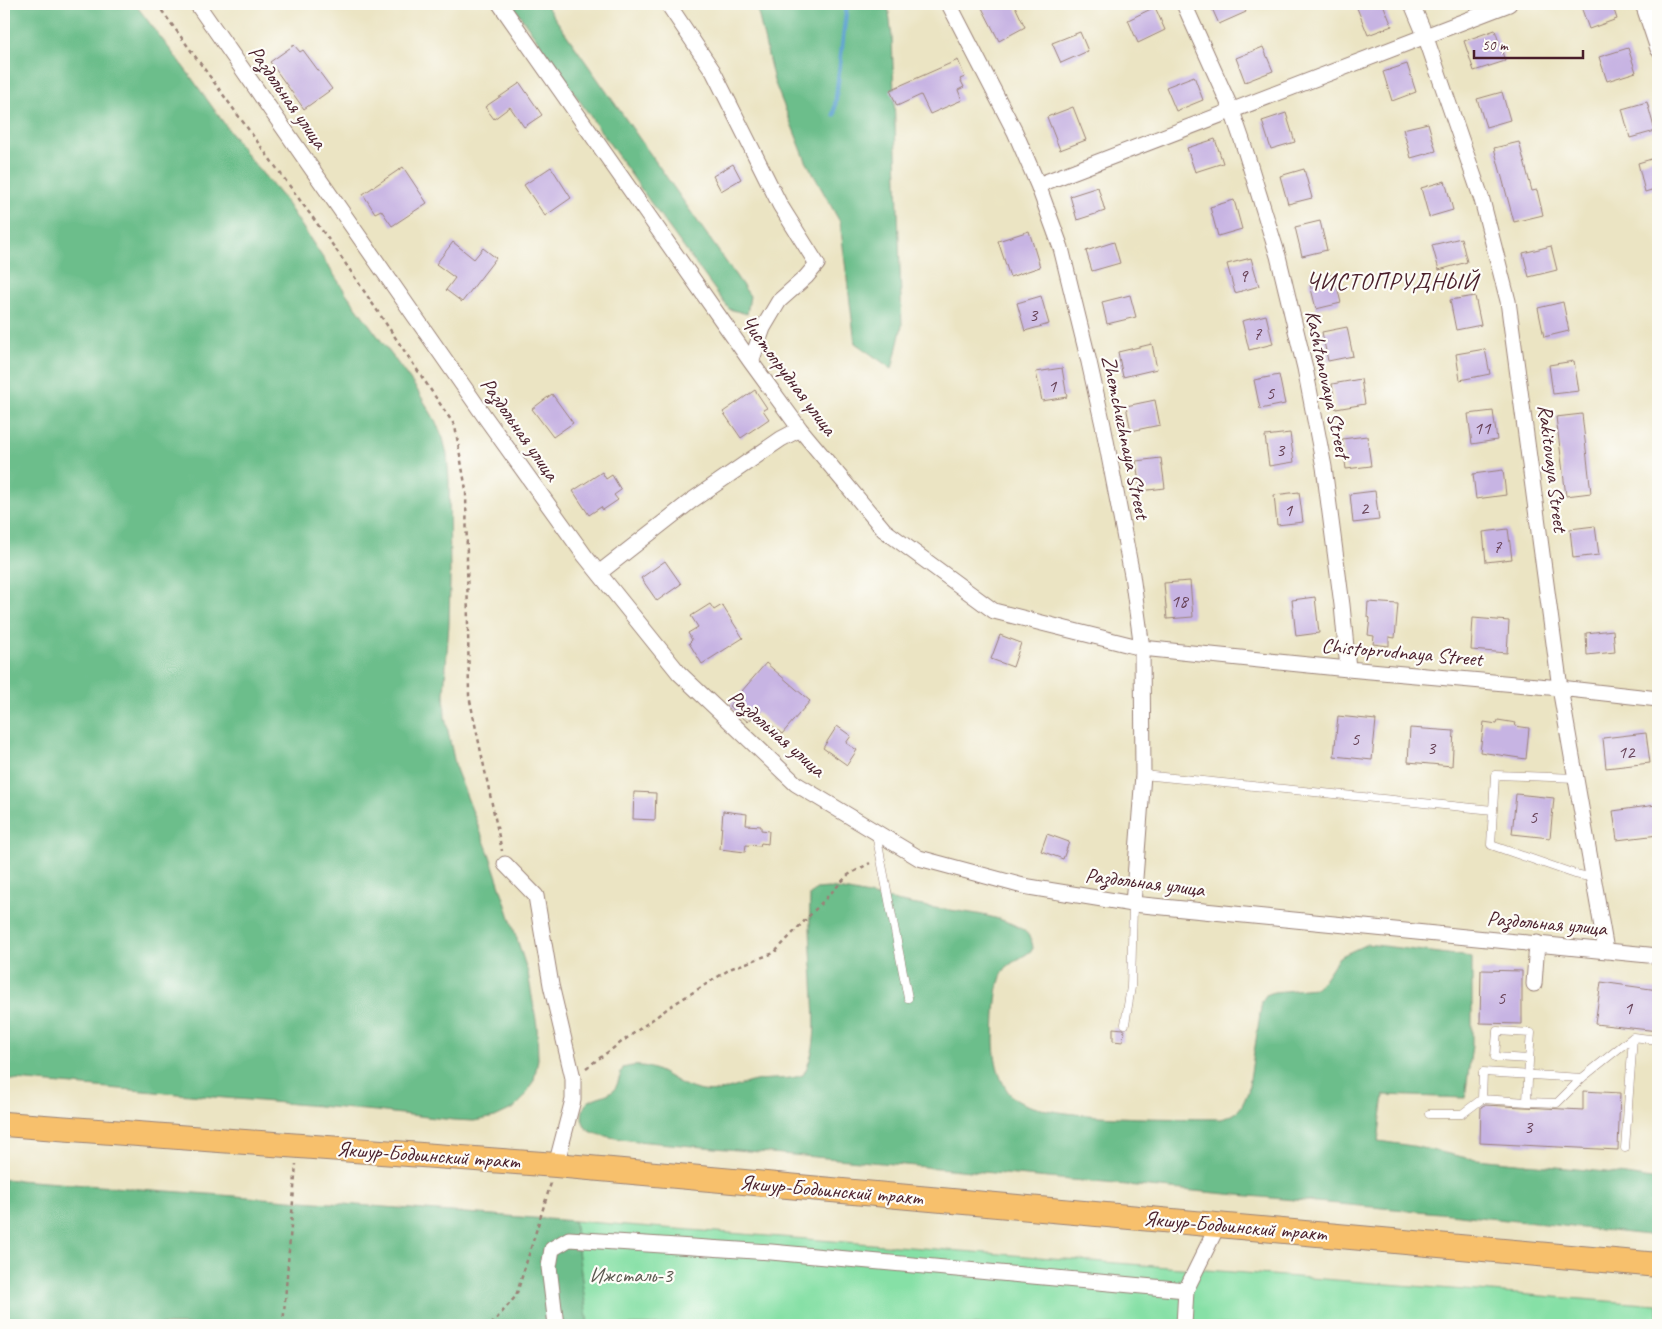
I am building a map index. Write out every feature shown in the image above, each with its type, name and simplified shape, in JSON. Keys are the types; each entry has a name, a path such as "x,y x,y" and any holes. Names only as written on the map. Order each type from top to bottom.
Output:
{"main road":[{"name":"Якшур-Бодьинский тракт","path":"4,1124 556,1165 1658,1265"}],"street":[{"name":"Раздольная улица","path":"197,4 485,417 585,556 679,673 796,784 919,858 1023,886 1133,904 1658,956"},
{"name":"Чистопрудная улица","path":"500,4 751,362 800,429 884,530 994,611 1142,648"},
{"path":"668,4 712,71 780,205 817,264 806,277 779,301 764,328 751,362"},
{"name":"Zhemchuzhnaya Street","path":"948,4 1015,132 1038,185 1061,248 1089,362 1132,575 1142,648 1143,775 1133,904"},
{"name":"Kashtanovaya Street","path":"1184,4 1232,111 1278,256 1305,368 1324,467 1342,605 1348,669"},
{"name":"Rakitovaya Street","path":"1412,4 1425,35 1482,200 1508,301 1517,353 1560,688 1606,950"},
{"path":"1038,185 1509,4"},
{"path":"1643,4 1658,49"},
{"path":"599,573 691,501 781,439 800,429"},
{"name":"Chistoprudnaya Street","path":"1142,648 1658,699"},
{"path":"505,864 536,896 551,985 573,1078 573,1100 556,1165"},
{"path":"1534,984 1537,943"},
{"path":"1184,1325 1186,1290 1218,1225"},
{"path":"556,1325 549,1267 552,1249 569,1239 771,1252 998,1271 1186,1290"}],"lane":[{"path":"1143,775 1493,810"},
{"path":"1576,778 1495,775 1490,845 1575,874 1594,878"},
{"path":"875,832 908,998"},
{"path":"1125,1024 1131,987 1133,904"},
{"path":"1527,1102 1531,1033 1497,1031 1496,1057 1529,1060"},
{"path":"1428,1114 1462,1114 1482,1099 1557,1103 1582,1078 1633,1037 1658,1040"},
{"path":"1624,1148 1633,1037"},
{"path":"1482,1099 1483,1072 1582,1078"}],"path":[{"path":"156,4 337,251 455,426 466,490 469,696 505,864"},
{"path":"573,1078 671,1006 732,968 774,953 848,876 880,857"},
{"path":"283,1325 298,1145"},
{"path":"491,1325 516,1296 556,1165"}],"green space":[{"path":"4,4 135,4 188,73 246,154 284,199 346,293 416,388 435,420 443,438 447,455 449,480 450,580 444,693 445,717 456,769 490,856 528,973 537,1026 538,1059 534,1080 524,1098 514,1108 495,1117 474,1121 453,1120 376,1111 4,1079"},
{"path":"512,4 545,4 750,296 747,314 729,309 651,203"},
{"path":"756,4 888,4 892,37 902,326 892,369 855,343 840,222 806,161 774,81"},
{"path":"829,888 987,916 1012,924 1025,932 1030,938 1033,949 1008,966 1000,980 995,1011 995,1054 998,1071 1009,1093 1014,1098 1028,1105 1051,1111 1145,1118 1220,1119 1231,1115 1241,1107 1248,1092 1262,1001 1266,995 1274,992 1315,988 1323,981 1339,957 1367,944 1472,957 1472,1045 1465,1098 1384,1095 1378,1141 1413,1146 1467,1158 1606,1172 1658,1180 1658,1236 1450,1214 625,1140 598,1134 587,1129 582,1119 585,1106 589,1101 610,1093 616,1087 623,1068 644,1066 654,1069 688,1087 707,1091 723,1090 761,1080 803,1075 812,1053 815,1029 810,895 816,889"},
{"path":"4,1179 574,1221 588,1325 4,1325"},
{"name":"Ижсталь-3","path":"574,1221 1658,1305 1658,1325 588,1325"}],"building":[{"path":"980,4 1014,4 1025,27 999,41"},
{"path":"1210,4 1242,4 1246,12 1219,24"},
{"path":"1367,4 1383,4 1392,26 1368,35 1357,8"},
{"path":"1580,4 1612,4 1617,19 1589,29"},
{"path":"1155,7 1165,30 1138,43 1128,20"},
{"path":"1495,30 1505,61 1474,71 1464,41"},
{"path":"1080,32 1088,51 1061,63 1052,43"},
{"path":"294,45 300,52 303,50 332,89 304,109 270,62"},
{"path":"1263,47 1273,71 1245,82 1236,58"},
{"path":"1628,48 1636,72 1607,81 1599,57"},
{"path":"958,60 965,77 960,79 964,87 958,90 962,100 930,114 921,95 897,106 890,90"},
{"path":"1407,64 1416,92 1392,101 1383,72"},
{"path":"1194,76 1203,100 1176,111 1166,87"},
{"path":"520,83 542,115 524,127 510,107 494,119 485,107"},
{"path":"1502,92 1510,120 1486,127 1477,99"},
{"path":"1647,102 1655,131 1630,138 1622,109"},
{"path":"1073,107 1086,140 1060,150 1047,117"},
{"path":"1286,113 1295,142 1271,149 1262,121"},
{"path":"1428,123 1436,151 1411,158 1403,129"},
{"path":"1215,139 1223,163 1195,172 1187,148"},
{"path":"1519,142 1532,191 1537,190 1543,215 1514,222 1494,148"},
{"path":"1658,157 1658,188 1645,192 1638,163"},
{"path":"733,164 741,179 721,191 713,176"},
{"path":"403,167 427,203 392,226 381,210 375,213 363,194"},
{"path":"551,167 571,198 545,216 524,185"},
{"path":"1304,169 1312,198 1288,204 1280,176"},
{"path":"1445,181 1453,210 1429,217 1421,188"},
{"path":"1098,187 1105,211 1077,220 1070,196"},
{"path":"1234,200 1242,229 1218,236 1210,207"},
{"path":"1320,221 1327,250 1302,256 1295,227"},
{"path":"1029,231 1040,267 1010,277 998,241"},
{"path":"1461,238 1467,262 1439,270 1432,245"},
{"path":"453,242 474,259 483,248 496,258 462,302 446,290 455,278 436,264"},
{"path":"1114,242 1120,263 1092,271 1086,251"},
{"path":"1551,246 1557,270 1529,277 1523,253"},
{"path":"1251,258 1259,286 1235,293 1227,264"},
{"path":"1334,274 1341,303 1316,309 1309,280"},
{"path":"1130,295 1136,317 1107,324 1102,302"},
{"path":"1041,296 1049,324 1025,331 1017,303"},
{"path":"1475,296 1481,325 1456,330 1450,300"},
{"path":"1563,302 1569,331 1544,337 1538,308"},
{"path":"1266,315 1273,344 1249,350 1242,321"},
{"path":"1347,327 1353,356 1328,361 1322,332"},
{"path":"1152,344 1157,369 1123,377 1118,352"},
{"path":"1485,349 1490,374 1460,380 1456,354"},
{"path":"1574,361 1579,391 1553,394 1549,365"},
{"path":"1062,368 1067,397 1042,401 1036,372"},
{"path":"1279,375 1285,404 1260,409 1254,380"},
{"path":"1361,379 1365,404 1336,409 1332,384"},
{"path":"755,390 767,408 763,410 769,419 741,438 723,412"},
{"path":"552,394 573,423 553,437 532,409"},
{"path":"1155,400 1160,425 1131,431 1126,406"},
{"path":"1493,411 1497,440 1472,444 1468,414"},
{"path":"1582,414 1591,493 1566,496 1556,417"},
{"path":"1290,433 1294,462 1269,466 1265,436"},
{"path":"1367,436 1371,466 1346,469 1342,439"},
{"path":"1161,458 1165,488 1140,491 1136,461"},
{"path":"1503,470 1506,495 1476,499 1473,474"},
{"path":"602,472 606,479 612,475 621,490 614,495 618,500 603,510 601,507 589,515 573,491"},
{"path":"1375,491 1379,520 1353,523 1350,494"},
{"path":"1299,492 1303,522 1277,525 1274,495"},
{"path":"1595,526 1599,555 1573,558 1570,529"},
{"path":"1508,529 1512,559 1486,562 1483,532"},
{"path":"665,561 681,584 657,601 641,578"},
{"path":"1190,581 1193,617 1167,619 1164,583"},
{"path":"1315,597 1319,633 1296,636 1292,600"},
{"path":"1368,602 1398,604 1395,638 1389,637 1389,646 1373,644 1374,636 1368,635 1370,618 1367,617"},
{"path":"710,604 714,610 722,605 743,638 702,664 689,643 692,640 688,633 698,627 691,616"},
{"path":"1473,618 1509,621 1507,653 1471,650"},
{"path":"1613,630 1615,652 1587,655 1586,633"},
{"path":"1000,635 1021,643 1013,667 991,659"},
{"path":"766,663 810,701 782,734 757,712 748,722 729,706"},
{"path":"1338,716 1376,720 1372,760 1334,756"},
{"path":"1498,720 1516,723 1515,726 1529,728 1526,759 1480,752 1484,722 1497,724"},
{"path":"837,726 851,736 846,743 857,750 847,765 823,748"},
{"path":"1410,728 1454,731 1452,766 1408,762"},
{"path":"1646,733 1650,763 1606,768 1603,738"},
{"path":"634,792 656,793 655,820 633,819"},
{"path":"1516,794 1554,798 1550,838 1512,834"},
{"path":"1656,805 1658,835 1617,840 1613,811"},
{"path":"723,811 747,814 746,825 761,826 761,830 769,831 768,844 761,843 760,846 746,845 745,852 720,849"},
{"path":"1047,834 1069,842 1063,859 1041,851"},
{"path":"1481,970 1522,971 1522,1024 1480,1023"},
{"path":"1601,982 1658,990 1658,1031 1595,1024"},
{"path":"1113,1028 1124,1029 1123,1042 1113,1041"},
{"path":"1583,1091 1620,1093 1618,1150 1480,1143 1481,1107 1484,1105 1583,1110"}],"waterway":[{"path":"834,115 847,4"}],"district":[{"name":"ЧИСТОПРУДНЫЙ","path":"1392,281"}]}
